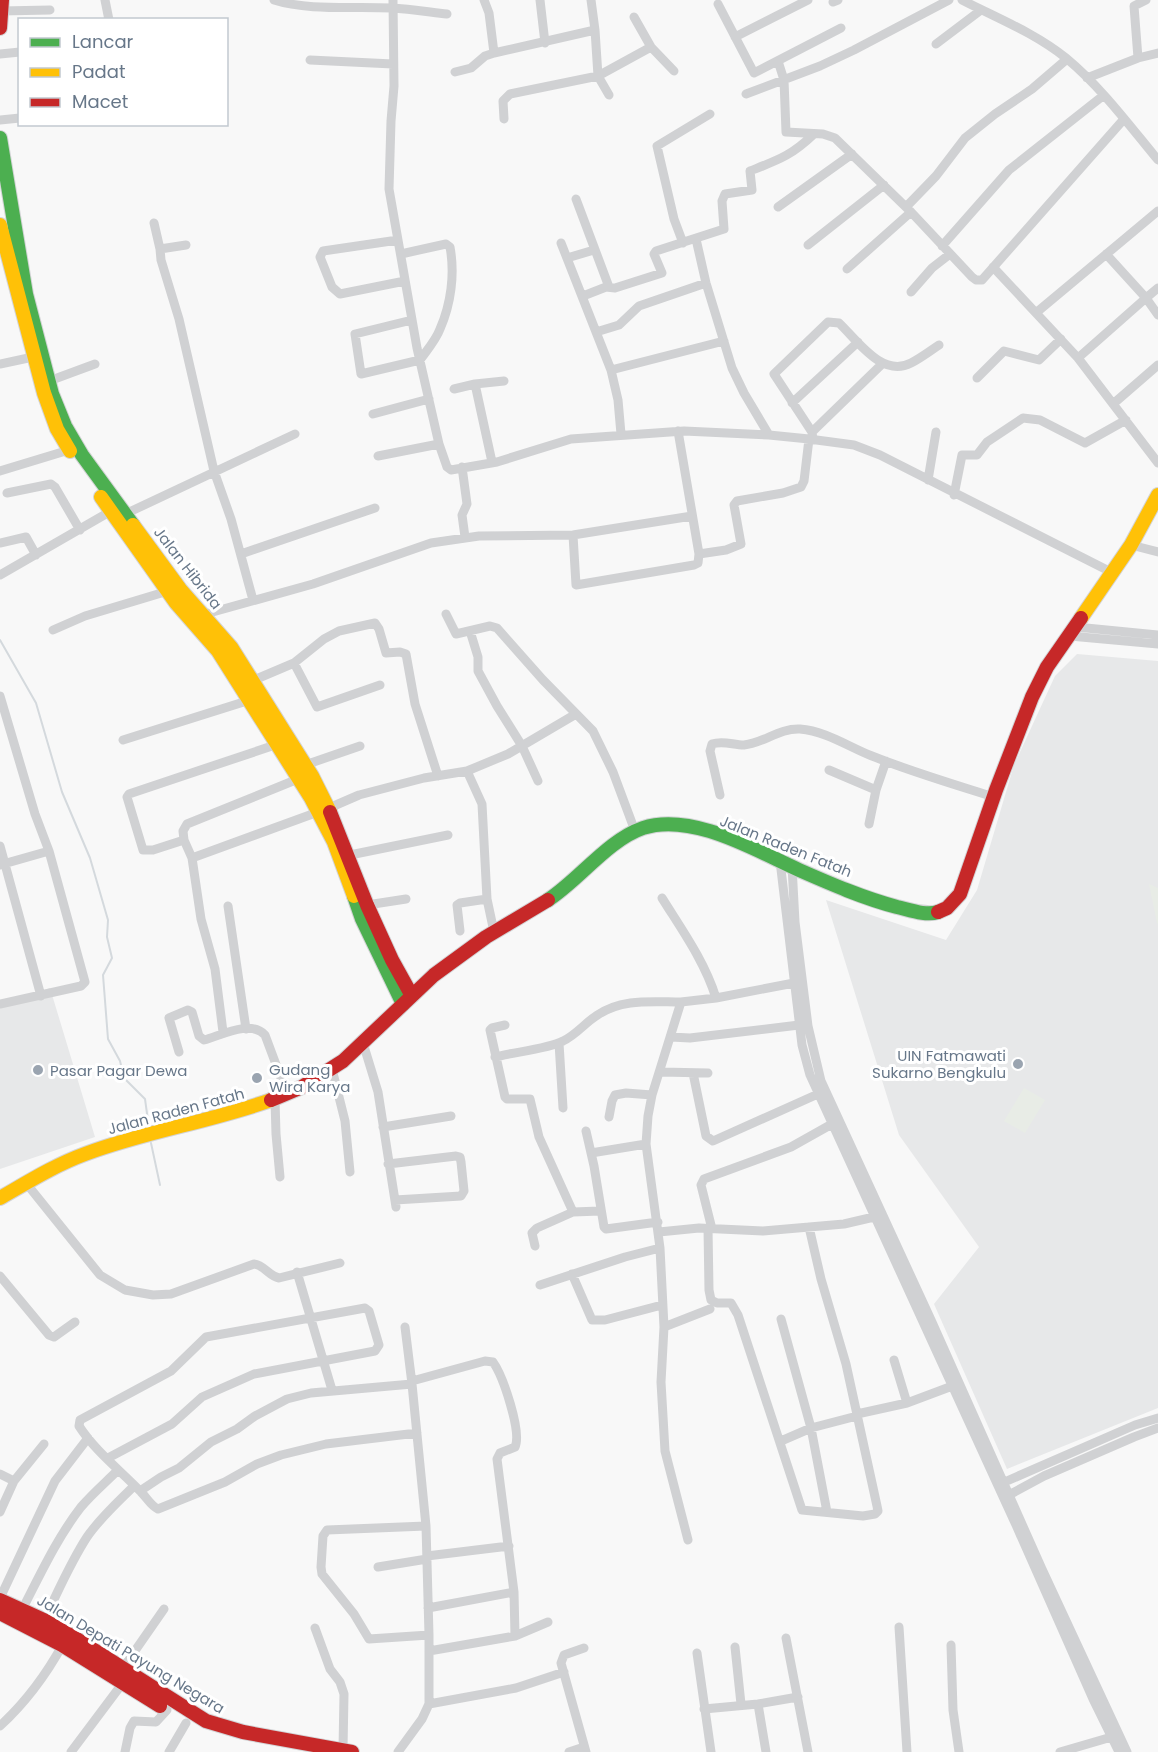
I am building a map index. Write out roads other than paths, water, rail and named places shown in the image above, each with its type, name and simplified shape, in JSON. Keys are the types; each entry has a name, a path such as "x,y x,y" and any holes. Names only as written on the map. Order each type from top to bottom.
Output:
{"main road":[{"path":"0,28 2,6"},
{"name":"Jalan Hibrida","path":"0,138 12,249 21,297 65,426 130,528 231,647 254,680 305,765 323,810 350,855 367,905 408,1000"},
{"path":"0,225 12,249"},
{"path":"21,297 42,392 58,433 118,512"},
{"name":"Jalan Raden Fatah","path":"0,1198 66,1161 281,1097 308,1084 332,1069 363,1043 447,965 494,932 562,890 635,831 651,826 701,830 753,848 886,904 926,913 941,910 953,903 964,885 1032,697 1047,667 1113,573 1158,495"},
{"path":"130,528 168,591 218,651 298,779 323,810 362,919 408,1000"},
{"name":"Jalan Depati Payung Negara","path":"0,1599 45,1620 125,1675 186,1723 239,1743 296,1752"},
{"name":"Jalan Depati Payung Negara","path":"0,1612 125,1675 219,1727 347,1750"}],"street":[{"path":"105,0 109,18"},
{"path":"274,0 281,3 329,7 392,4 447,14"},
{"path":"484,0 489,13 494,53"},
{"path":"540,0 545,43"},
{"path":"591,0 598,76 609,95"},
{"path":"735,37 808,0"},
{"path":"746,94 854,50 949,0"},
{"path":"962,0 1025,31 1067,59 1104,95 1158,160"},
{"path":"1138,58 1134,6 1146,0"},
{"path":"720,1 753,72 841,28"},
{"path":"392,4 394,86 389,189 420,360 447,467 451,470 492,462 571,439 621,434 678,431 811,437 860,447 1113,573"},
{"path":"2,6 50,10"},
{"path":"936,44 981,9"},
{"path":"634,16 651,47 674,71"},
{"path":"454,72 471,68 485,56 494,53 595,30"},
{"path":"504,119 503,100 510,94 598,76 651,47"},
{"path":"0,54 18,52"},
{"path":"1087,78 1138,58 1158,53"},
{"path":"847,269 909,210 966,138 995,114 1032,89 1067,59"},
{"path":"310,60 393,64"},
{"path":"778,61 784,80 786,132 824,134 835,138 976,280 982,280 1124,119"},
{"path":"942,246 1009,170 1104,95"},
{"path":"683,243 674,219 657,146 710,114"},
{"path":"0,120 18,118"},
{"path":"583,296 662,273 655,252 724,229 722,197 725,194 752,190 750,171 781,160 799,148 813,134"},
{"path":"778,207 852,154"},
{"path":"808,245 884,185"},
{"path":"576,199 609,287"},
{"path":"1037,312 1158,211"},
{"path":"154,223 161,260 178,319 214,471 231,519 253,600"},
{"path":"696,239 706,283 736,379 769,435"},
{"path":"398,240 324,251 320,257 332,287 340,294 405,281"},
{"path":"561,243 611,370 618,400 621,434"},
{"path":"401,254 446,244 450,247 452,258 450,302 440,331 420,360 361,374 355,334 412,320"},
{"path":"160,249 186,245"},
{"path":"567,258 594,250"},
{"path":"911,292 932,268 950,254"},
{"path":"1106,254 1146,298 1158,315"},
{"path":"993,267 1078,358 1158,463"},
{"path":"596,332 619,325 639,306 706,283"},
{"path":"1078,358 1158,288"},
{"path":"811,437 774,376 775,372 828,322 839,323 881,365 910,364 939,345"},
{"path":"977,378 1004,351 1039,360 1061,339"},
{"path":"611,370 724,341"},
{"path":"792,403 858,342"},
{"path":"0,364 33,357"},
{"path":"49,381 95,364"},
{"path":"699,554 726,550 741,544 735,505 737,501 783,493 801,487 804,482 811,437 881,365"},
{"path":"1113,404 1158,365"},
{"path":"454,389 504,381"},
{"path":"474,384 492,462"},
{"path":"373,414 429,399"},
{"path":"954,495 962,454 977,455 987,442 1023,418 1040,420 1085,443 1126,420"},
{"path":"573,535 576,585 694,566 698,563 699,554 678,431"},
{"path":"928,480 936,432"},
{"path":"0,575 80,530 244,460 295,434"},
{"path":"378,456 440,444"},
{"path":"0,471 69,450"},
{"path":"462,467 467,504 462,515 465,537"},
{"path":"7,493 51,484 56,487 80,530"},
{"path":"241,554 375,507"},
{"path":"202,615 313,584 431,543 465,537 573,535 692,516"},
{"path":"0,543 26,537 36,555"},
{"path":"1131,545 1158,552"},
{"path":"53,630 85,616 168,591"},
{"path":"446,614 456,634 490,626 497,628 593,731 599,740 635,831"},
{"path":"254,680 294,663 324,639 339,631 372,622 376,624 386,653 406,654 415,704 438,776"},
{"path":"470,631 478,657 478,671 522,746 538,781"},
{"path":"1073,631 1120,636 1158,644"},
{"path":"1120,636 1158,634"},
{"path":"294,663 317,707 380,685"},
{"path":"0,696 5,729 49,851 85,982 81,986 0,1004"},
{"path":"123,740 250,700"},
{"path":"192,858 359,795 467,771 508,754 576,714"},
{"path":"720,795 710,751 710,747 716,742 742,745 756,743 778,732 800,729 815,731 886,761 994,797"},
{"path":"184,840 153,850 143,850 127,795 278,744"},
{"path":"305,765 360,746"},
{"path":"869,824 876,790 886,761"},
{"path":"829,770 876,790"},
{"path":"467,771 479,794 483,808 487,899 494,932"},
{"path":"223,1032 215,969 201,919 192,858 184,840 183,831 187,824 298,779"},
{"path":"350,855 448,835"},
{"path":"0,846 2,864 42,996"},
{"path":"2,864 49,851"},
{"path":"786,863 794,983 803,1028 820,1081 1031,1552"},
{"path":"786,863 795,922 803,1028 802,1045 818,1094 870,1195 874,1217 928,1322"},
{"path":"662,898 690,942 716,998"},
{"path":"367,905 406,899"},
{"path":"460,932 458,904 487,899"},
{"path":"228,906 246,1029"},
{"path":"495,1057 559,1043 606,1009 616,1005 716,998 794,983"},
{"path":"681,1002 652,1095 646,1144 660,1248 664,1327 661,1382 665,1451 688,1540"},
{"path":"178,1052 169,1019 171,1016 188,1010 191,1011 199,1036 203,1040 223,1032 246,1029 259,1030 266,1035 281,1097 276,1134 280,1177"},
{"path":"505,1025 490,1029 505,1098 530,1099 539,1137 573,1212"},
{"path":"671,1037 690,1038 803,1028"},
{"path":"363,1043 378,1092 388,1164 395,1203 461,1196 464,1191 460,1159 456,1156 388,1164"},
{"path":"559,1043 563,1108"},
{"path":"332,1069 345,1120 350,1172"},
{"path":"661,1072 708,1073"},
{"path":"693,1073 706,1136 713,1141 818,1094"},
{"path":"609,1117 615,1095 626,1093 652,1095"},
{"path":"383,1126 451,1116"},
{"path":"809,1227 821,1279 846,1364 878,1511 875,1514 863,1516 802,1510 781,1440 738,1315 731,1303 717,1303 711,1300 709,1290 710,1228 701,1185 704,1179 790,1147 832,1124"},
{"path":"586,1131 602,1225 606,1229 658,1227 763,1231 844,1224 874,1217"},
{"path":"591,1153 646,1144"},
{"path":"26,1183 100,1275 125,1290 153,1295 171,1294 254,1264 260,1265 275,1277 340,1263"},
{"path":"536,1246 532,1233 534,1230 573,1212 600,1211"},
{"path":"540,1285 660,1248"},
{"path":"297,1272 325,1360 332,1390"},
{"path":"572,1274 592,1320 605,1320 662,1305"},
{"path":"0,1276 49,1335 54,1337 59,1335 75,1322"},
{"path":"108,1458 172,1424 202,1397 262,1371 376,1350 379,1345 371,1314 368,1309 364,1308 206,1337 171,1371 80,1420 79,1426 88,1438 154,1508 162,1508 281,1455 326,1444 417,1433"},
{"path":"664,1327 710,1309"},
{"path":"781,1319 811,1428 827,1512"},
{"path":"398,1752 422,1719 429,1704 426,1526 405,1327"},
{"path":"894,1360 907,1403"},
{"path":"45,1620 71,1563 87,1536 101,1519 137,1489 179,1468 211,1442 237,1429 255,1416 287,1399 311,1393 412,1382 485,1361 493,1362 495,1365 510,1406 517,1441 515,1447 500,1453 497,1459 514,1592 515,1636"},
{"path":"781,1440 811,1428 907,1403 956,1384"},
{"path":"1009,1494 1050,1468 1135,1425 1158,1418"},
{"path":"1000,1484 1158,1428"},
{"path":"0,1599 49,1492 88,1438"},
{"path":"0,1512 14,1481 44,1444"},
{"path":"22,1610 53,1550 74,1517 87,1500 118,1470"},
{"path":"0,1474 14,1481"},
{"path":"1000,1484 1009,1494 1092,1699 1127,1752"},
{"path":"426,1526 327,1530 323,1536 321,1567 326,1579 354,1614 369,1639 429,1635"},
{"path":"378,1567 427,1557 509,1546"},
{"path":"428,1608 514,1592"},
{"path":"71,1752 125,1675 164,1609"},
{"path":"429,1651 515,1636 548,1622"},
{"path":"899,1627 907,1752"},
{"path":"315,1628 330,1669 343,1686 347,1750"},
{"path":"786,1638 808,1752"},
{"path":"0,1724 15,1712 47,1672 63,1644"},
{"path":"951,1646 953,1710 959,1752"},
{"path":"735,1647 741,1704"},
{"path":"569,1752 585,1750 561,1663 563,1656 584,1648"},
{"path":"697,1653 711,1752"},
{"path":"429,1704 516,1688 564,1672"},
{"path":"704,1709 758,1704 798,1697"},
{"path":"758,1704 766,1752"},
{"path":"125,1752 130,1728 134,1721 156,1722 167,1710"},
{"path":"169,1752 186,1723"},
{"path":"1060,1752 1115,1735"},
{"path":"1115,1735 1119,1752"}],"waterway":[{"path":"0,640 36,703 62,792 90,858 108,920 107,937 112,958 103,975 108,1039 120,1061 124,1078 145,1099 149,1128"},
{"path":"151,1143 160,1185"}],"place":[{"name":"UIN Fatmawati Sukarno Bengkulu","path":"1018,1064"},
{"name":"Pasar Pagar Dewa","path":"38,1070"},
{"name":"Gudang Wira Karya","path":"257,1078"}]}
